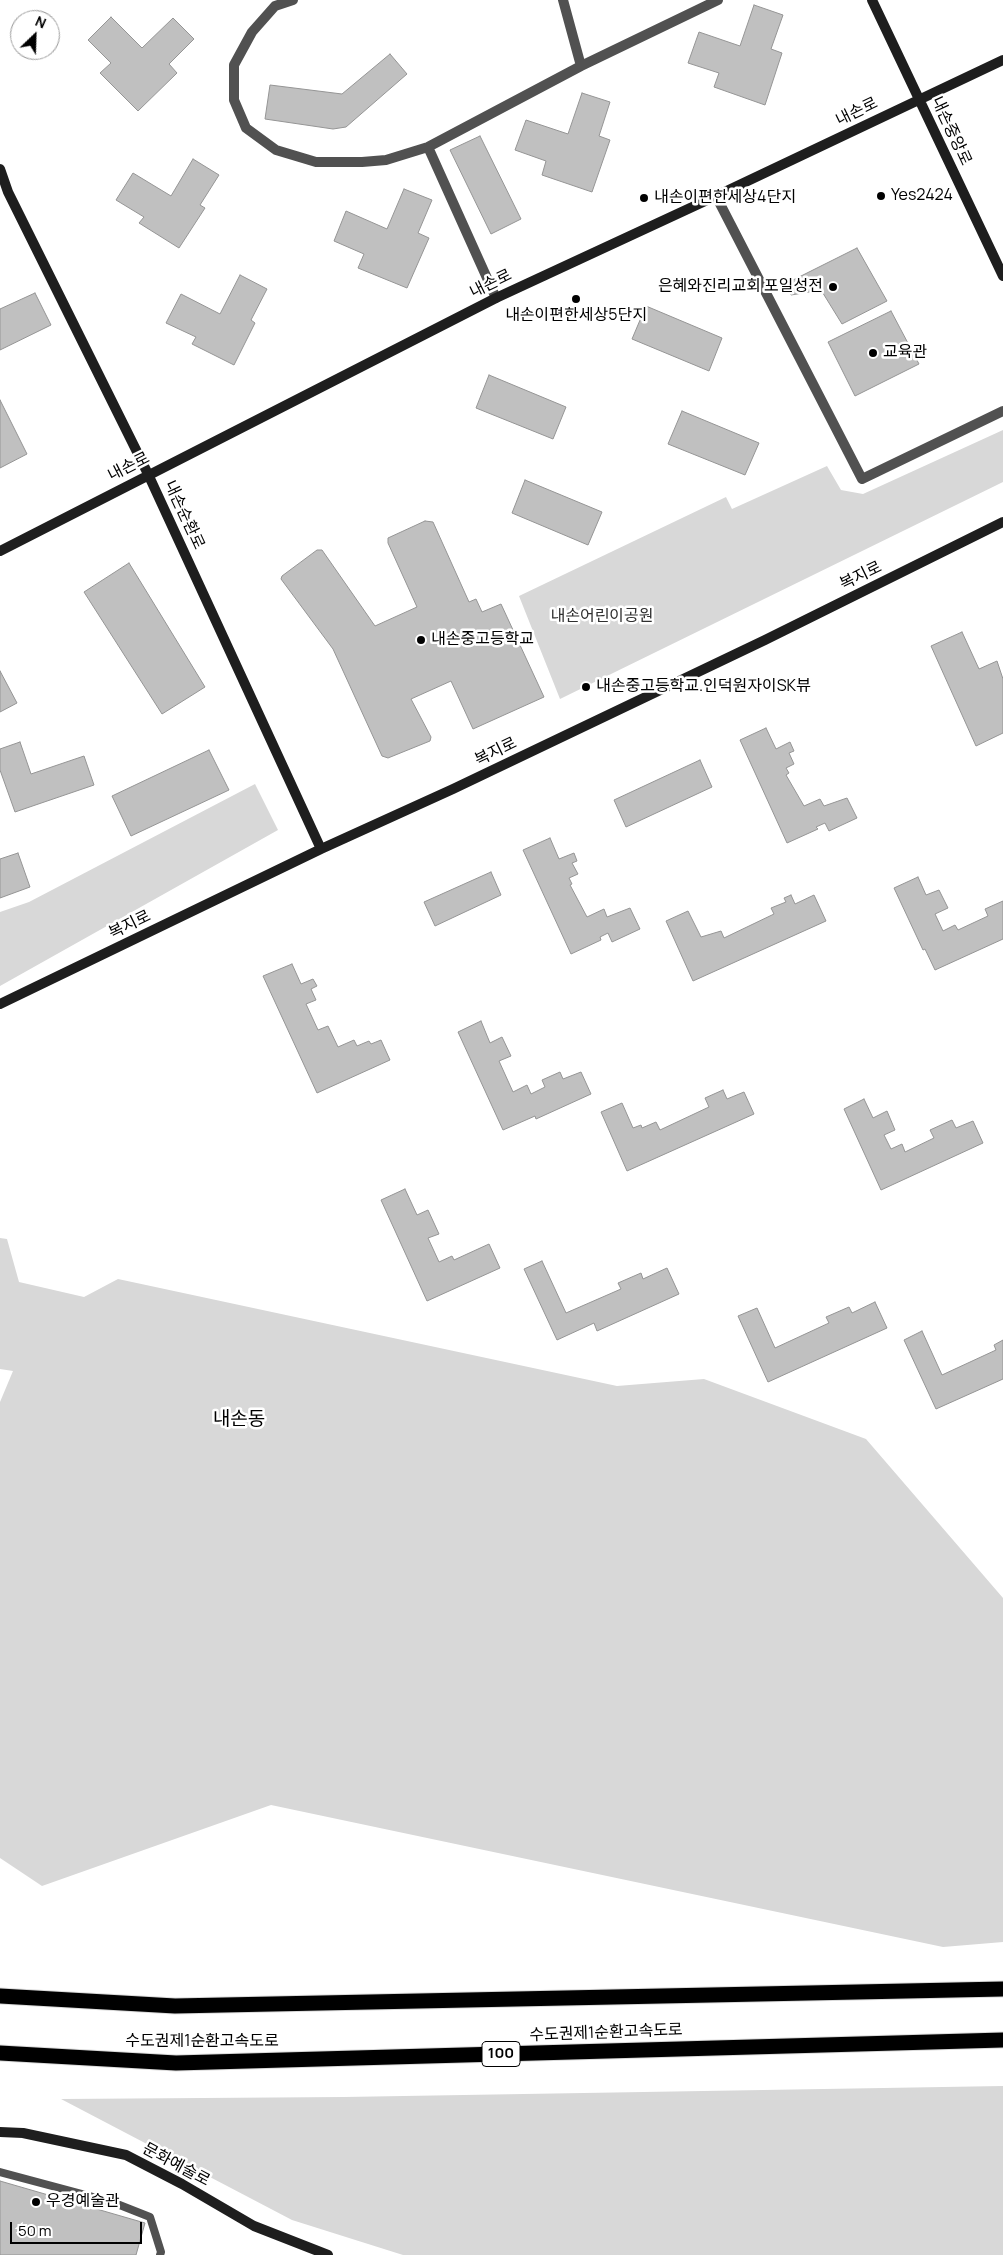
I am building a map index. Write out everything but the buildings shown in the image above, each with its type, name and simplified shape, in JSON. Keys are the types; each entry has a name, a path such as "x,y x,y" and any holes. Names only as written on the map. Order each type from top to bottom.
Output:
{"highway":[{"path":"0,1996 175,2006 1003,1989"},
{"name":"수도권제1순환고속도로","path":"0,2053 176,2063 1003,2040"}],"street":[{"path":"293,0 275,6 252,32 234,65 234,100 246,128 276,150 316,162 386,160 428,147 581,66 718,0"},
{"path":"563,0 581,66"},
{"name":"내손중앙로","path":"872,0 1003,276"},
{"name":"내손로","path":"0,551 496,298 1003,60"},
{"path":"428,147 496,298"},
{"name":"내손순환로","path":"0,170 4,192 148,474 321,849"},
{"path":"716,196 862,479 1003,411"},
{"name":"복지로","path":"0,1004 321,849 453,789 765,640 1003,522"},
{"name":"문화예술로","path":"0,2132 23,2133 126,2155 182,2184 254,2226 328,2255"}],"lane":[{"path":"0,2172 112,2202 150,2217 163,2254"}],"green space":[{"name":"내손어린이공원","path":"1003,430 1003,482 560,699 519,596 726,497 732,509 827,466 841,490 863,494"},
{"path":"255,784 278,830 0,986 0,912 29,902"},
{"path":"0,1238 7,1239 19,1282 84,1297 118,1279 617,1386 704,1379 866,1439 1003,1598 1003,1942 943,1947 271,1805 42,1886 0,1858 0,1402 13,1371 0,1369"},
{"path":"1003,2086 1003,2255 403,2255 292,2220 61,2099 344,2097"}],"place":[{"name":"Yes2424","path":"881,196"},
{"name":"내손이편한세상4단지","path":"644,198"},
{"name":"은혜와진리교회 포일성전","path":"833,287"},
{"name":"내손이편한세상5단지","path":"576,299"},
{"name":"교육관","path":"873,353"},
{"name":"내손중고등학교","path":"421,640"},
{"name":"내손중고등학교.인덕원자이SK뷰","path":"586,687"},
{"name":"우경예술관","path":"36,2202"}],"district":[{"name":"내손동","path":"239,1420"}]}
